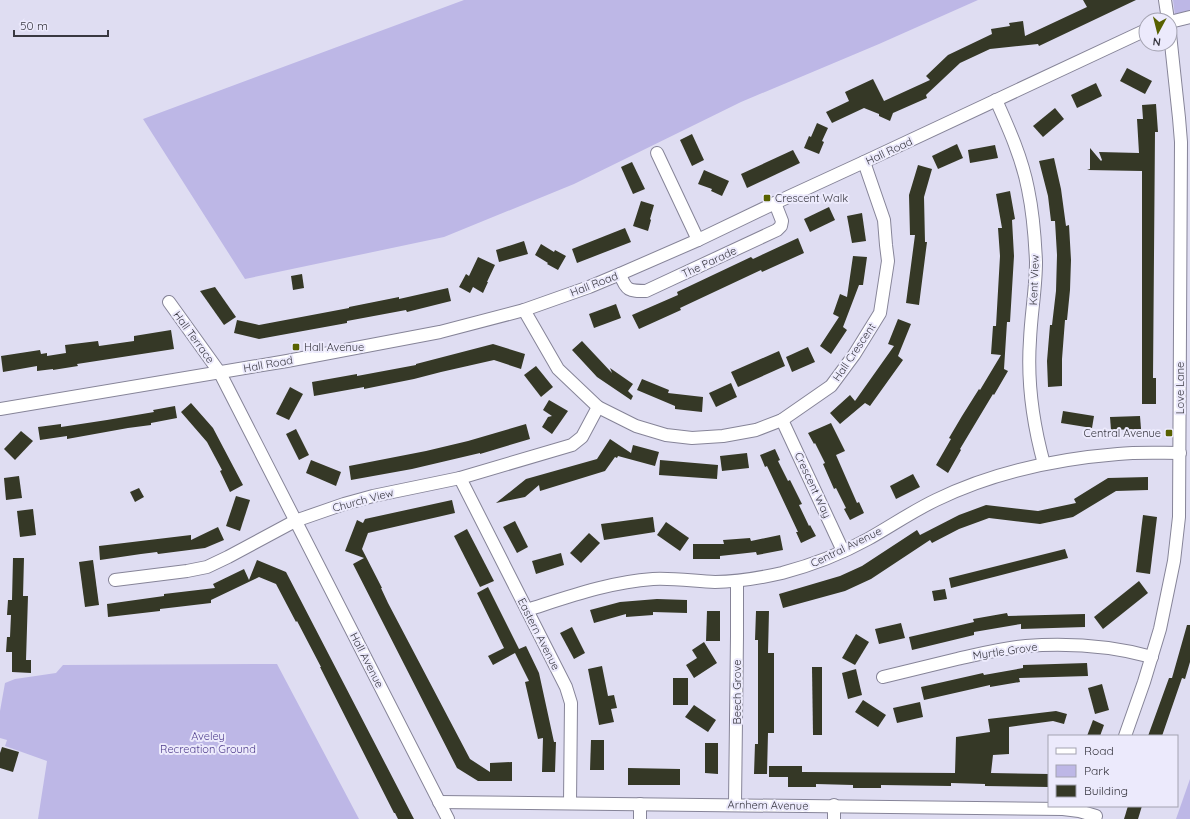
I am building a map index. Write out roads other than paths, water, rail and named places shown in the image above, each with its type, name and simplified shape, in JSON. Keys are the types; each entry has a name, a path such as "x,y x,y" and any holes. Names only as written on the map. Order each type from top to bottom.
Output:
{"street":[{"path":"1178,19 1190,17"},
{"name":"Hall Road","path":"0,409 220,373 440,332 524,310 589,287 698,240 1138,34"},
{"name":"Love Lane","path":"1125,735 1160,629 1174,561 1179,517 1185,249 1181,142 1185,118 1173,52"},
{"name":"Kent View","path":"996,100 1018,152 1028,188 1032,218 1036,262 1029,371 1033,415 1044,464"},
{"path":"657,153 698,240"},
{"name":"Hall Crescent","path":"524,310 558,369 598,407 636,426 666,435 692,438 723,436 749,431 782,420 831,386 854,355 880,313 888,261 884,220 864,162"},
{"name":"The Parade","path":"620,274 623,285 629,290 646,291 777,230 781,226 782,221 775,203"},
{"name":"Hall Terrace","path":"169,302 220,373"},
{"name":"Hall Avenue","path":"220,373 448,819"},
{"name":"Church View","path":"115,580 207,567 295,521 344,504 373,496 460,478 572,445 582,437 598,407"},
{"name":"Crescent Way","path":"782,420 843,551"},
{"name":"Central Avenue","path":"527,610 603,587 630,581 655,579 716,582 756,579 782,573 810,565 867,540 904,517 938,499 982,481 1044,464 1079,458 1120,454 1180,453"},
{"name":"Eastern Avenue","path":"460,478 566,687 571,703 572,719 570,803"},
{"name":"Beech Grove","path":"735,804 737,580"},
{"name":"Myrtle Grove","path":"883,677 987,652 1025,646 1062,645 1093,647 1132,652 1152,657"},
{"name":"Arnhem Avenue","path":"439,802 735,804 1063,809 1097,814"},
{"path":"640,804 640,819"},
{"path":"834,806 834,819"}],"place":[{"name":"Crescent Walk","path":"767,198"},
{"name":"Hall Avenue","path":"296,347"},
{"name":"Central Avenue","path":"1169,433"}],"park label":[{"name":"Aveley Recreation Ground","path":"208,742"}]}
